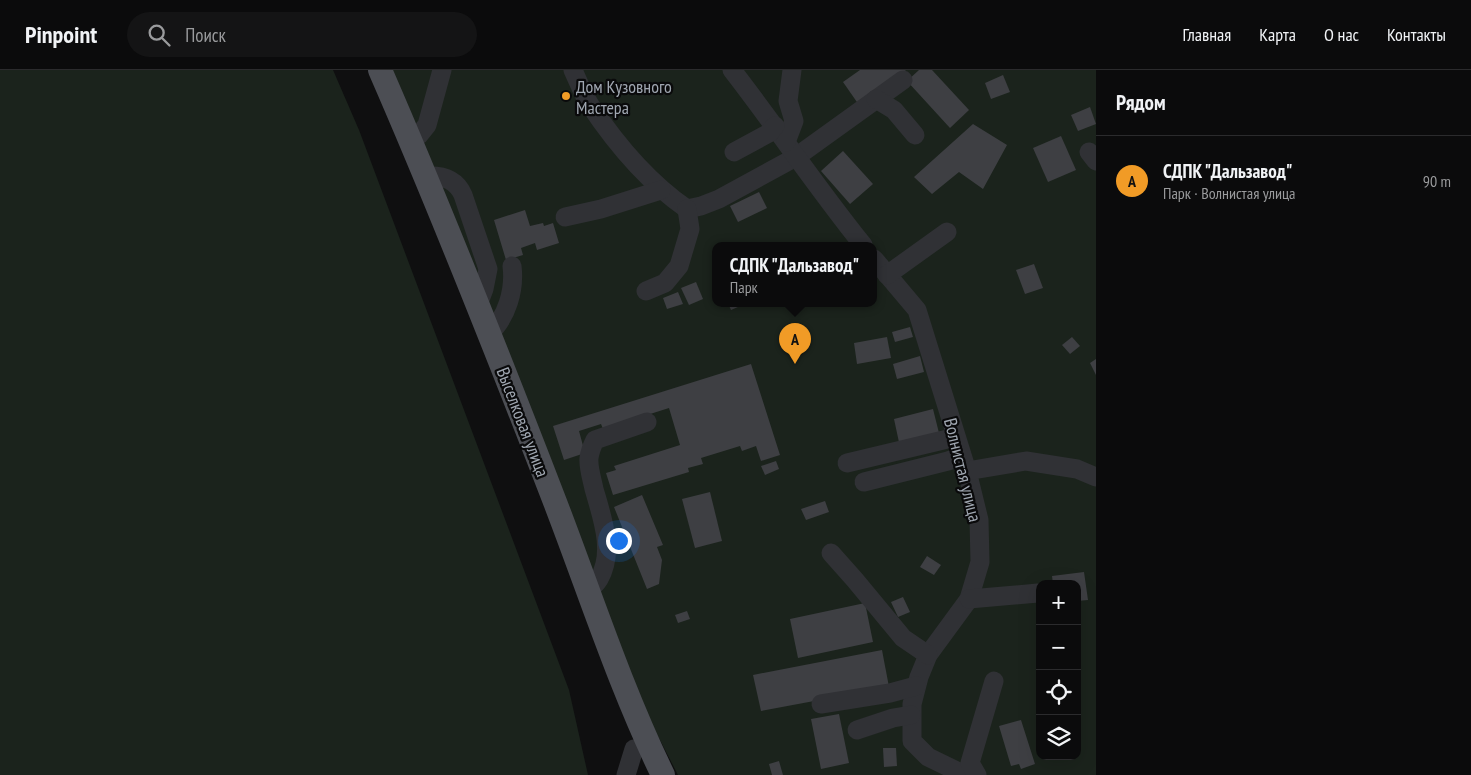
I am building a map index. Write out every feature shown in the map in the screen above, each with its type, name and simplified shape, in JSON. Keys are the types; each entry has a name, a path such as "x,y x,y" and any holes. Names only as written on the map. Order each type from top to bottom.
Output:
{"main road":[{"name":"Выселковая улица","path":"365,70 478,344 634,749 646,775"},
{"name":"Выселковая улица","path":"380,70 478,305 617,667 646,740 663,775"}],"street":[{"path":"411,141 427,125 442,70"},
{"path":"573,70 589,103 631,159 661,190 687,209 690,229 679,266 665,283 646,291"},
{"path":"732,70 861,242"},
{"path":"791,150 794,121 788,101 792,70"},
{"path":"687,209 719,199 791,150 876,99 903,80"},
{"path":"876,99 894,110 916,135"},
{"path":"734,152 769,133 775,126"},
{"path":"565,217 602,209 661,190"},
{"path":"886,275 947,232"},
{"name":"Волнистая улица","path":"877,263 917,310 956,436 971,465 979,520 980,562 969,599 928,655 916,686 911,716 912,741 928,757 965,775"},
{"path":"489,334 500,320 508,304 513,283 512,266"},
{"path":"589,591 599,579 607,548 603,522 588,460 591,448 595,440 647,422"},
{"path":"847,463 956,436"},
{"path":"864,482 948,462 971,465 1012,464 1026,461 1077,468 1096,477"},
{"path":"830,553 855,580 902,638 928,655"},
{"path":"969,599 1036,594"},
{"path":"977,775 970,763 994,681"},
{"path":"821,704 890,693 916,686"},
{"path":"858,730 893,718 911,716"},
{"path":"626,775 634,749"}],"shaded area":[{"path":"0,70 333,70 359,130 569,690 588,775 0,775"},
{"path":"375,70 1096,70 1096,775 678,775 590,604"}],"building":[{"path":"860,70 906,70 859,105 843,82"},
{"path":"919,70 932,70 969,110 950,128 907,81"},
{"path":"1003,75 1010,92 991,99 985,83"},
{"path":"1090,107 1096,124 1078,131 1071,115"},
{"path":"973,124 1007,145 983,189 959,172 932,194 914,177"},
{"path":"1061,136 1076,170 1048,182 1033,148"},
{"path":"843,151 873,184 850,204 821,171"},
{"path":"759,192 767,208 738,222 730,206"},
{"path":"525,210 530,226 543,223 544,226 553,223 559,243 537,250 535,243 521,248 523,255 506,260 494,220"},
{"path":"1034,264 1043,288 1025,294 1016,270"},
{"path":"696,282 703,299 689,305 681,288"},
{"path":"678,292 683,304 667,309 663,298"},
{"path":"910,327 913,337 895,342 892,332"},
{"path":"887,337 891,358 857,364 854,343"},
{"path":"1072,337 1080,346 1070,354 1062,345"},
{"path":"920,356 924,372 897,379 893,364"},
{"path":"1096,359 1096,375 1090,363"},
{"path":"751,364 780,455 761,461 756,446 742,451 740,446 701,458 703,464 688,468 689,472 613,495 606,473 616,470 614,466 680,445 669,408 603,429 601,424 579,431 585,453 564,460 553,426"},
{"path":"933,409 940,437 900,447 894,419"},
{"path":"776,461 779,469 765,475 761,466"},
{"path":"710,492 722,541 695,548 682,499"},
{"path":"642,495 663,545 657,547 662,560 659,584 647,589 614,507"},
{"path":"825,501 829,512 806,520 801,509"},
{"path":"927,556 941,565 934,575 920,567"},
{"path":"1084,572 1088,600 1081,601 1081,580 1052,580 1052,576"},
{"path":"903,597 910,612 898,617 891,602"},
{"path":"865,603 873,642 798,658 790,619"},
{"path":"687,611 690,619 678,623 675,615"},
{"path":"882,650 889,687 761,711 753,675"},
{"path":"839,714 849,763 821,769 811,719"},
{"path":"1021,720 1035,764 1021,769 1019,764 1011,766 999,726"},
{"path":"883,748 896,748 897,766 884,767"},
{"path":"779,761 783,775 772,775 769,764"}],"place":[{"name":"Дом Кузовного Мастера","path":"566,96"},
{"name":"СДПК \"Дальзавод\"","path":"795,364"}]}
